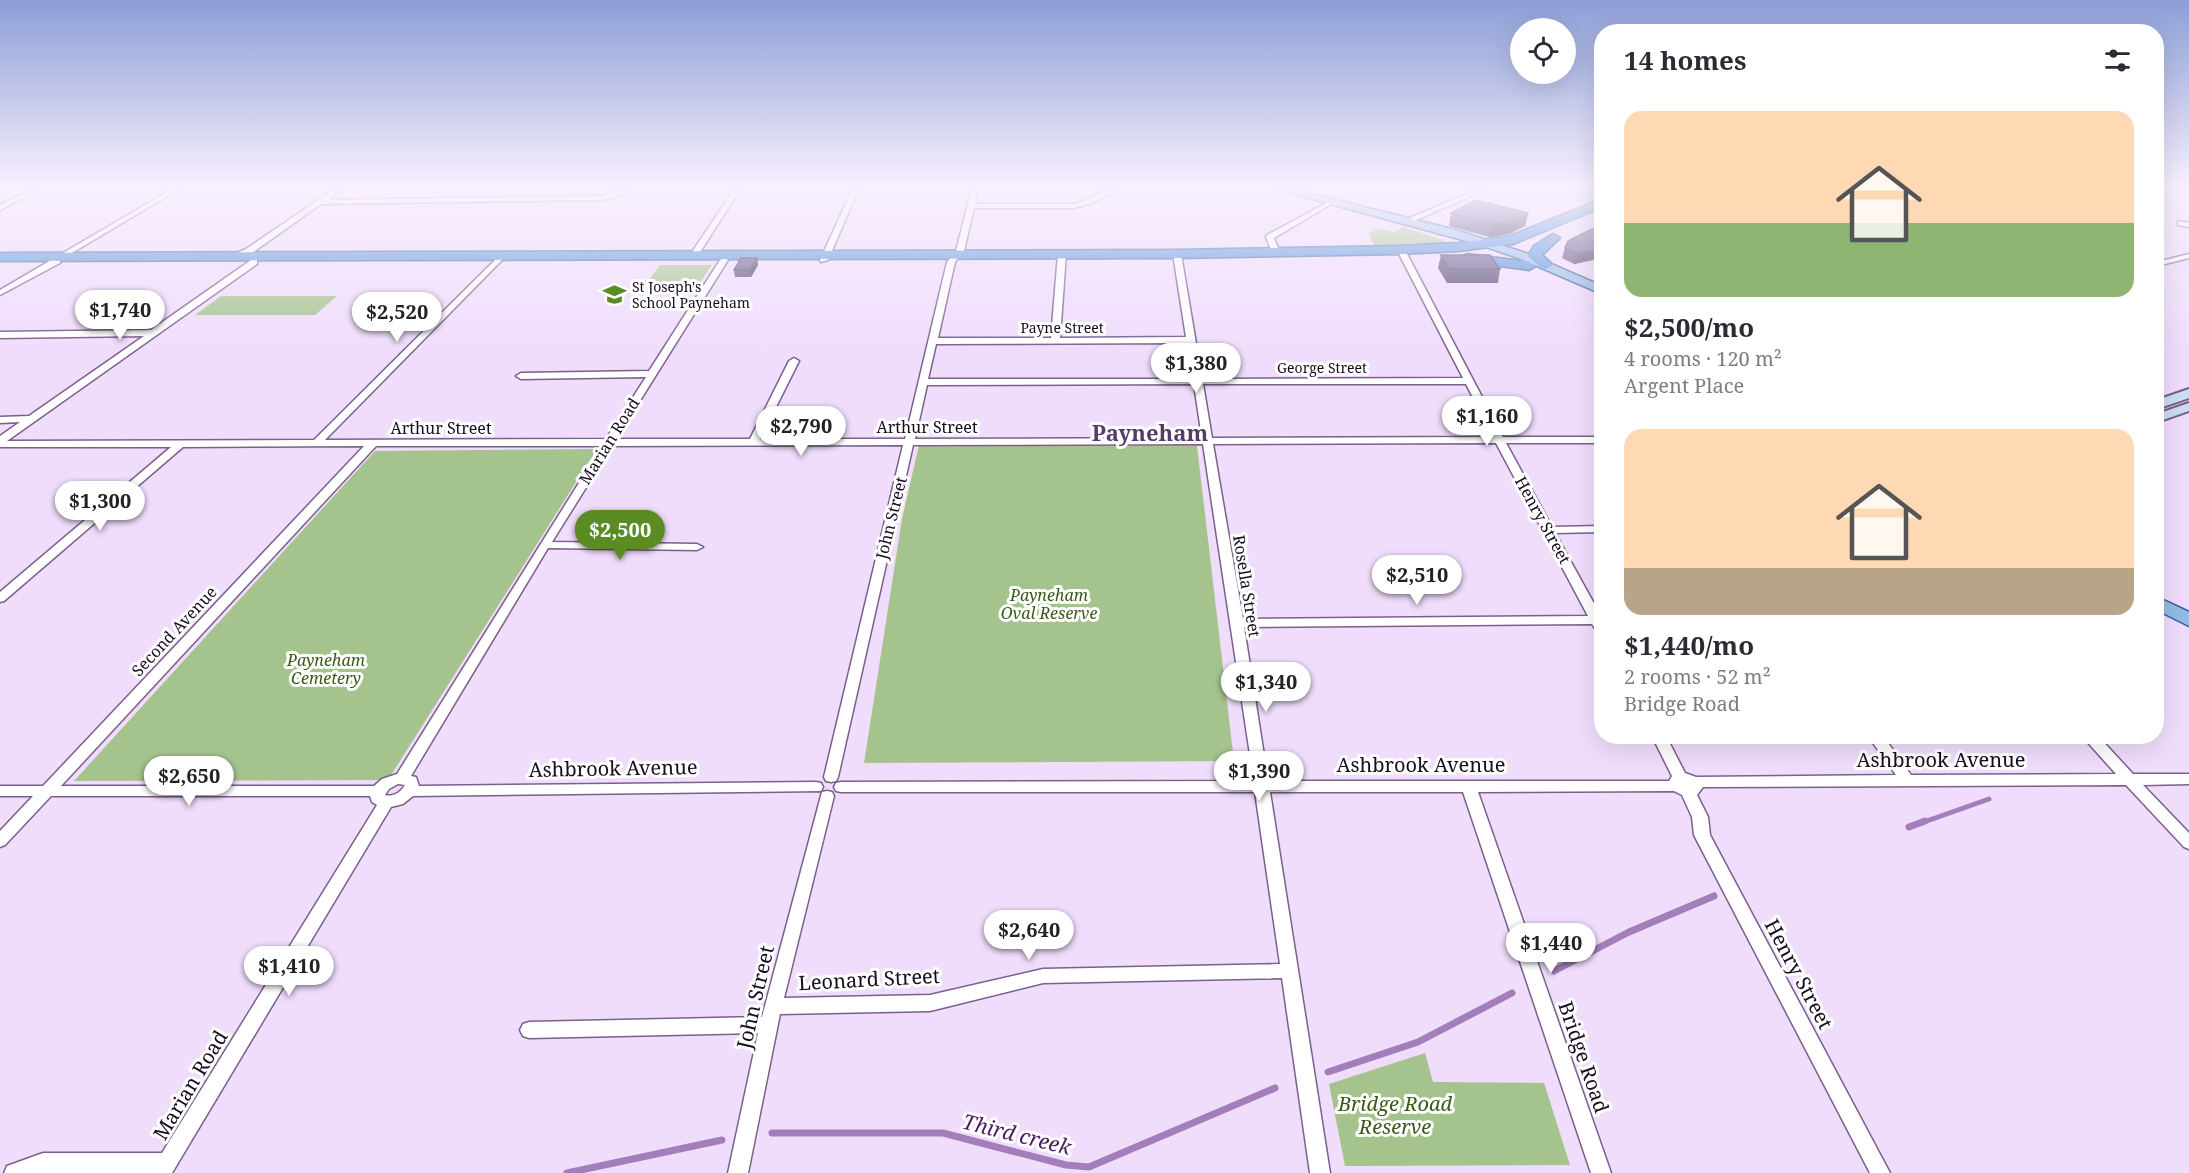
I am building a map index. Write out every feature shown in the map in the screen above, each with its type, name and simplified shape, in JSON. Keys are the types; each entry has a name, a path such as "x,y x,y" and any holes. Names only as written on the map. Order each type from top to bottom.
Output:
{"highway":[{"path":"0,257 57,260 244,256 1178,257 1402,253 1464,243"},
{"path":"1504,243 1513,245 1518,243"},
{"path":"1450,244 1492,248 1526,243"},
{"path":"1546,265 1535,256 1547,243"},
{"path":"1450,244 1492,248"},
{"path":"1450,244 1529,266"},
{"path":"1178,257 1275,253 1402,253"},
{"path":"0,262 244,256 724,260 825,257"}],"main road":[{"path":"1447,243 1492,248 1594,294"},
{"path":"1513,245 1546,265 1594,286"},
{"path":"2164,402 2189,393"},
{"path":"2164,416 2189,407"},
{"path":"2164,595 2189,608"},
{"path":"2164,607 2189,620"}],"street":[{"path":"0,293 86,243"},
{"path":"0,443 154,333 262,243"},
{"path":"694,255 702,243"},
{"path":"825,257 831,243"},
{"name":"John Street","path":"738,1173 773,1006 829,787 933,341 960,243"},
{"path":"1272,243 1275,253"},
{"name":"Henry Street","path":"1402,253 1499,440 1594,614"},
{"path":"2164,262 2189,256"},
{"path":"1055,341 1061,257"},
{"name":"Rosella Street","path":"1178,257 1237,622 1320,1173"},
{"path":"316,444 499,258"},
{"name":"Marian Road","path":"406,784 543,545 724,260"},
{"path":"0,335 154,333"},
{"name":"Payne Street","path":"933,341 1191,340"},
{"path":"753,443 794,361"},
{"path":"521,376 650,374"},
{"name":"George Street","path":"924,382 1469,381"},
{"path":"0,420 32,419"},
{"name":"Arthur Street","path":"0,443 1594,440"},
{"path":"0,598 180,444"},
{"name":"Second Avenue","path":"0,841 372,444"},
{"path":"1549,530 1594,529"},
{"path":"543,545 698,547"},
{"path":"1237,622 1594,625"},
{"name":"Henry Street","path":"1663,744 1700,817 1702,835 1880,1173"},
{"path":"1881,744 1907,780"},
{"path":"2096,744 2189,843"},
{"name":"Ashbrook Avenue","path":"406,784 829,787 1685,784 2189,779"},
{"path":"0,791 382,796 390,781 406,784"},
{"name":"Bridge Road","path":"1468,785 1601,1173"},
{"name":"Marian Road","path":"165,1168 382,796"},
{"name":"Leonard Street","path":"773,1006 930,1003 1043,976 1288,971"},
{"path":"529,1030 769,1025"},
{"path":"14,1173 43,1163 165,1168"}],"green space":[{"path":"1373,243 1446,244 1375,248"},
{"path":"660,265 712,265 699,284 639,284 643,280 649,280"},
{"path":"221,296 337,296 315,315 195,315"},
{"name":"Payneham Oval Reserve","path":"919,445 1197,446 1234,761 864,763 902,519"},
{"name":"Payneham Cemetery","path":"597,449 388,780 74,781 375,451"},
{"name":"Bridge Road Reserve","path":"1425,1053 1433,1082 1544,1083 1570,1165 1345,1166 1329,1084"}],"building":[{"path":"1567,243 1594,243 1594,251 1576,254 1565,248"},
{"path":"1441,255 1490,255 1500,269 1449,269"},
{"path":"741,258 757,258 750,270 734,270"}],"waterway":[{"name":"Third creek","path":"1921,823 1989,799"},
{"name":"Third creek","path":"1909,827 1925,821"},
{"name":"Third creek","path":"1554,971 1629,932 1714,896"},
{"name":"Third creek","path":"1328,1072 1418,1042 1512,993"},
{"name":"Third creek","path":"772,1133 943,1133 1066,1165 1089,1167 1275,1088"},
{"name":"Third creek","path":"567,1173 722,1140"}],"place":[{"name":"St Joseph's School Payneham","path":"614,294"}],"district":[{"name":"Payneham","path":"1150,432"}]}
